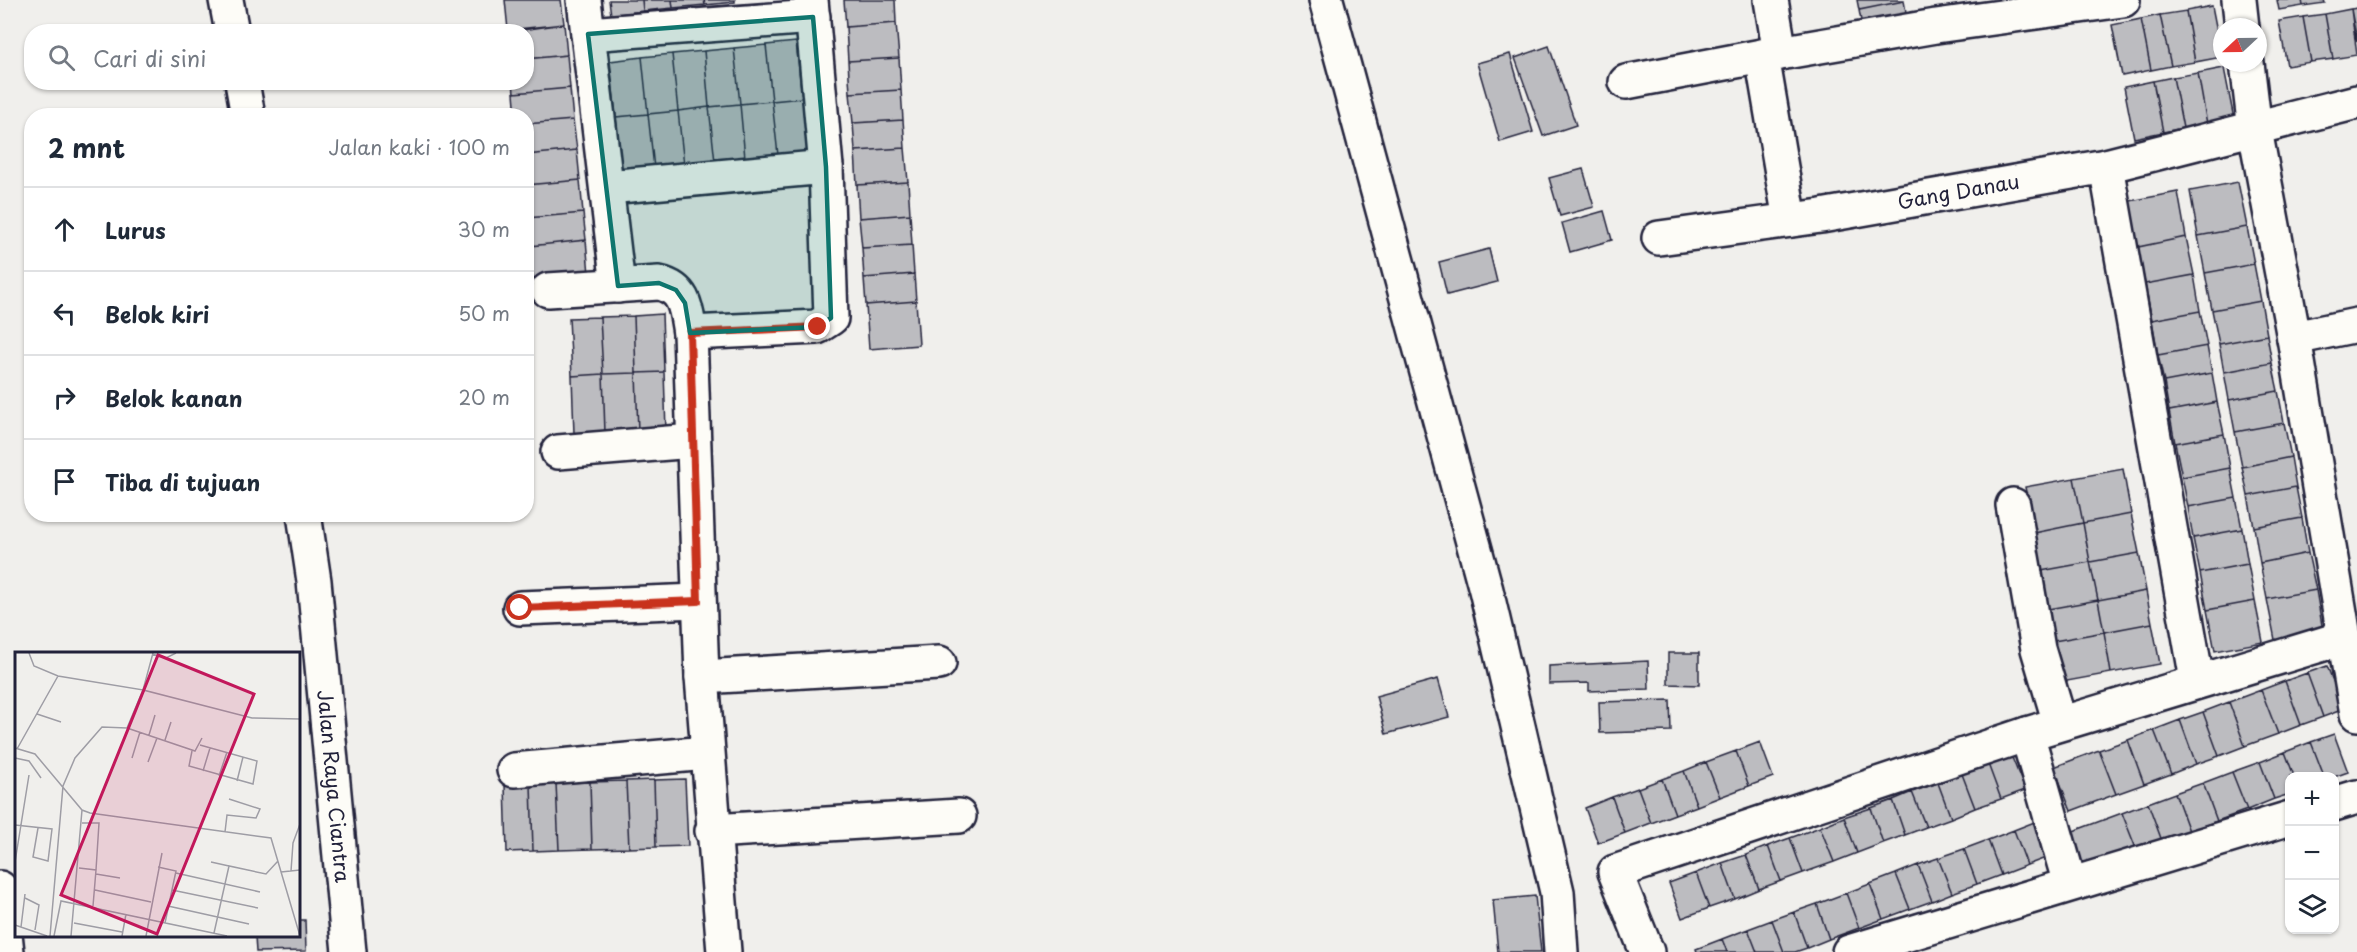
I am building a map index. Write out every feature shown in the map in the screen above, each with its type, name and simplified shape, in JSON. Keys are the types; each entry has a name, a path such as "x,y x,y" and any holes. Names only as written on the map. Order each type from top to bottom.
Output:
{"street":[{"path":"225,0 230,24"},
{"path":"584,0 618,286"},
{"path":"1326,0 1486,590 1557,891 1561,952"},
{"path":"1771,0 1771,55 1790,220"},
{"path":"1626,82 1771,55 1934,13 2123,0"},
{"path":"2239,0 2241,18"},
{"path":"588,34 812,9 826,167 832,309 827,322 818,327 690,333"},
{"path":"2248,72 2255,130 2294,338 2357,714"},
{"path":"243,90 247,108"},
{"name":"Gang Danau","path":"1659,238 1790,220 2106,166 2255,130 2357,102"},
{"path":"2106,166 2197,680"},
{"path":"608,187 826,167"},
{"path":"548,290 659,283 676,290 685,303 690,333 702,677 712,831 724,952"},
{"path":"2294,338 2357,325"},
{"path":"558,452 693,441"},
{"path":"2013,505 2038,649 2060,723"},
{"name":"Jalan Raya Ciantra","path":"305,522 317,616 349,952"},
{"path":"520,608 698,601"},
{"path":"1647,952 1615,872 2060,723 2343,638"},
{"path":"702,677 939,663"},
{"path":"2027,734 2070,884"},
{"path":"514,770 707,753"},
{"path":"2339,803 2357,798"},
{"path":"712,831 959,816"},
{"path":"1849,952 2285,819"},
{"path":"0,888 8,952"}],"highlighted area":[{"path":"813,17 826,167 831,318 817,327 690,333 685,303 676,290 659,283 618,286 588,34"}],"building":[{"path":"505,0 561,0 564,24 534,27 534,24 507,24"},
{"path":"609,0 642,0 643,11 611,15"},
{"path":"642,0 672,0 673,8 643,11"},
{"path":"672,0 704,0 705,5 673,8"},
{"path":"704,0 735,0 735,2 705,5"},
{"path":"844,0 895,0 896,23 846,27"},
{"path":"1857,0 1904,0 1904,1 1859,10"},
{"path":"2277,0 2302,0 2303,6 2279,10"},
{"path":"2302,0 2324,0 2325,3 2303,6"},
{"path":"1904,1 1908,23 1863,32 1859,10"},
{"path":"2212,6 2214,18 2213,59 2195,62 2186,11"},
{"path":"2357,8 2357,42 2351,9"},
{"path":"2351,9 2357,55 2333,59 2325,14"},
{"path":"2186,11 2195,62 2171,66 2160,15"},
{"path":"2325,14 2333,59 2311,62 2303,17"},
{"path":"2160,15 2171,66 2151,70 2141,19"},
{"path":"2303,17 2311,62 2287,66 2279,21"},
{"path":"2141,19 2151,70 2122,76 2112,25"},
{"path":"896,23 899,58 848,61 846,27"},
{"path":"564,24 567,55 534,58 534,28"},
{"path":"796,42 802,98 772,101 766,45"},
{"path":"766,45 772,101 740,104 734,48"},
{"path":"1549,46 1576,125 1543,136 1515,58"},
{"path":"734,48 740,104 709,107 704,51"},
{"path":"704,51 709,107 678,111 672,54"},
{"path":"672,54 678,111 648,114 642,57"},
{"path":"1510,54 1533,132 1500,142 1477,63"},
{"path":"567,55 570,88 514,93 514,90 534,90 534,58"},
{"path":"642,57 648,114 616,117 610,61"},
{"path":"899,58 901,90 850,93 848,61"},
{"path":"2213,70 2213,72 2225,72 2234,119 2207,124 2198,73"},
{"path":"2198,73 2207,124 2183,128 2173,77"},
{"path":"2173,77 2183,128 2163,132 2153,81"},
{"path":"2153,81 2163,132 2134,138 2124,87"},
{"path":"570,88 573,120 534,123 534,108 515,108 514,93"},
{"path":"901,90 903,120 853,123 850,93"},
{"path":"802,98 808,152 778,155 772,101"},
{"path":"772,101 778,155 745,158 740,104"},
{"path":"740,104 745,158 715,162 709,107"},
{"path":"709,107 715,162 684,165 678,111"},
{"path":"678,111 684,165 654,168 648,114"},
{"path":"648,114 654,168 621,171 616,117"},
{"path":"573,120 577,150 534,154 534,123"},
{"path":"903,120 905,148 855,151 853,123"},
{"path":"905,148 908,182 857,185 855,151"},
{"path":"577,150 580,180 534,184 534,154"},
{"path":"1583,169 1594,207 1560,216 1549,178"},
{"path":"580,180 583,213 534,217 534,184"},
{"path":"908,182 910,214 859,218 857,185"},
{"path":"2238,182 2247,227 2198,236 2190,191"},
{"path":"2178,192 2186,237 2138,247 2130,201"},
{"path":"1604,211 1612,240 1570,252 1562,223"},
{"path":"583,213 586,240 534,246 534,217"},
{"path":"910,214 912,245 862,248 859,218"},
{"path":"2247,227 2254,264 2205,273 2198,236"},
{"path":"2186,237 2194,275 2145,284 2138,247"},
{"path":"586,240 589,274 534,280 534,246"},
{"path":"912,245 914,274 864,278 862,248"},
{"path":"1489,249 1497,282 1447,295 1439,262"},
{"path":"2254,264 2261,301 2212,310 2205,273"},
{"path":"914,274 916,301 866,305 864,278"},
{"path":"2194,275 2200,311 2152,320 2145,284"},
{"path":"916,301 919,345 869,349 866,305"},
{"path":"2261,301 2267,335 2219,344 2212,310"},
{"path":"2200,311 2207,346 2158,355 2152,320"},
{"path":"662,314 664,372 636,373 634,316"},
{"path":"634,316 636,373 603,374 600,317"},
{"path":"600,317 603,374 572,376 569,318"},
{"path":"2267,335 2272,363 2224,372 2219,344"},
{"path":"2207,346 2212,373 2164,382 2158,355"},
{"path":"2272,363 2278,391 2229,400 2224,372"},
{"path":"664,372 666,431 638,432 636,373"},
{"path":"636,373 638,432 605,433 603,374"},
{"path":"2212,373 2217,402 2169,411 2164,382"},
{"path":"603,374 605,433 574,434 572,376"},
{"path":"2278,391 2284,423 2235,432 2229,400"},
{"path":"2217,402 2224,434 2175,443 2169,411"},
{"path":"2284,423 2291,457 2242,467 2235,432"},
{"path":"2224,434 2230,468 2182,477 2175,443"},
{"path":"2291,457 2296,487 2248,496 2242,467"},
{"path":"2230,468 2236,498 2188,507 2182,477"},
{"path":"2123,469 2131,514 2083,523 2074,478"},
{"path":"2074,478 2083,523 2034,533 2025,487"},
{"path":"2296,487 2302,518 2254,527 2248,496"},
{"path":"2236,498 2242,529 2193,538 2188,507"},
{"path":"2131,514 2139,553 2090,562 2083,523"},
{"path":"2302,518 2308,553 2260,563 2254,527"},
{"path":"2083,523 2090,562 2041,571 2034,533"},
{"path":"2242,529 2248,564 2200,573 2193,538"},
{"path":"2139,553 2146,591 2098,600 2090,562"},
{"path":"2308,553 2316,590 2267,599 2260,563"},
{"path":"2090,562 2098,600 2048,609 2041,571"},
{"path":"2248,564 2255,601 2207,610 2200,573"},
{"path":"2316,590 2323,631 2275,640 2267,599"},
{"path":"2146,591 2152,623 2104,632 2098,600"},
{"path":"2098,600 2104,632 2054,641 2048,609"},
{"path":"2255,601 2263,642 2215,651 2207,610"},
{"path":"2152,623 2160,664 2111,673 2104,632"},
{"path":"2104,632 2111,673 2062,682 2054,641"},
{"path":"1668,653 1699,653 1699,685 1668,684"},
{"path":"1648,661 1649,689 1589,691 1589,683 1549,684 1549,666"},
{"path":"2327,666 2344,709 2323,717 2307,673"},
{"path":"2307,673 2323,717 2301,725 2285,681"},
{"path":"1438,679 1449,717 1386,734 1376,696"},
{"path":"2285,681 2301,725 2278,734 2261,690"},
{"path":"2261,690 2278,734 2245,746 2229,702"},
{"path":"1670,700 1671,731 1600,733 1599,702"},
{"path":"2229,702 2245,746 2219,756 2203,712"},
{"path":"2203,712 2219,756 2196,764 2180,720"},
{"path":"2180,720 2196,764 2171,774 2154,730"},
{"path":"2154,730 2171,774 2144,784 2128,740"},
{"path":"2334,734 2348,772 2339,775 2339,772 2322,772 2311,742"},
{"path":"2128,740 2144,784 2116,794 2099,750"},
{"path":"1760,742 1773,777 1749,786 1736,751"},
{"path":"2311,742 2322,772 2292,772 2285,752"},
{"path":"2099,750 2116,794 2071,811 2054,767"},
{"path":"1736,751 1749,786 1720,797 1706,762"},
{"path":"2285,752 2292,772 2285,772 2285,796 2274,799 2260,762"},
{"path":"2011,755 2025,790 2001,799 1988,764"},
{"path":"1706,762 1720,797 1697,806 1684,771"},
{"path":"2260,762 2274,799 2247,810 2232,772"},
{"path":"1988,764 2001,799 1975,808 1962,774"},
{"path":"1684,771 1697,806 1675,814 1662,779"},
{"path":"2232,772 2247,810 2217,821 2203,783"},
{"path":"1962,774 1975,808 1951,818 1938,783"},
{"path":"685,779 688,846 656,847 654,780"},
{"path":"1662,779 1675,814 1651,823 1638,788"},
{"path":"654,780 656,847 629,848 626,781"},
{"path":"626,781 629,848 592,849 590,782"},
{"path":"590,782 592,849 559,850 556,783"},
{"path":"556,783 559,850 533,851 531,784"},
{"path":"1938,783 1951,818 1926,827 1912,792"},
{"path":"2203,783 2217,821 2189,831 2175,793"},
{"path":"531,784 533,851 507,852 505,785"},
{"path":"1638,788 1651,823 1625,833 1612,797"},
{"path":"1912,792 1926,827 1905,835 1893,800"},
{"path":"2175,793 2189,831 2162,841 2148,803"},
{"path":"1612,797 1625,833 1598,843 1585,808"},
{"path":"1893,800 1905,835 1883,843 1871,808"},
{"path":"2148,803 2162,841 2137,851 2122,813"},
{"path":"1871,808 1883,843 1857,853 1844,817"},
{"path":"2122,813 2137,851 2082,871 2068,833"},
{"path":"1844,817 1857,853 1834,862 1820,827"},
{"path":"2037,821 2051,856 2027,865 2014,830"},
{"path":"1820,827 1834,862 1803,873 1790,838"},
{"path":"2014,830 2027,865 2001,875 1988,840"},
{"path":"1790,838 1803,873 1781,881 1768,846"},
{"path":"1988,840 2001,875 1977,884 1964,849"},
{"path":"1768,846 1781,881 1759,889 1746,855"},
{"path":"1964,849 1977,884 1952,893 1938,858"},
{"path":"1746,855 1759,889 1735,899 1722,863"},
{"path":"1938,858 1952,893 1932,901 1918,865"},
{"path":"1722,863 1735,899 1709,908 1696,873"},
{"path":"1918,865 1932,901 1910,909 1896,874"},
{"path":"1696,873 1709,908 1682,918 1669,883"},
{"path":"1896,874 1910,909 1883,919 1870,884"},
{"path":"1870,884 1883,919 1859,928 1846,893"},
{"path":"1846,893 1859,928 1829,939 1817,904"},
{"path":"1535,896 1541,952 1498,952 1493,900"},
{"path":"1817,904 1829,939 1807,948 1794,912"},
{"path":"1794,912 1807,948 1795,952 1784,952 1772,920"},
{"path":"300,920 305,920 306,951 256,952 255,937 300,937"},
{"path":"1772,920 1784,952 1757,952 1748,929"},
{"path":"1748,929 1757,952 1727,952 1722,939"},
{"path":"1722,939 1727,952 1697,952 1696,949"}],"route":[{"path":"520,608 698,601 690,333 818,327"}]}
